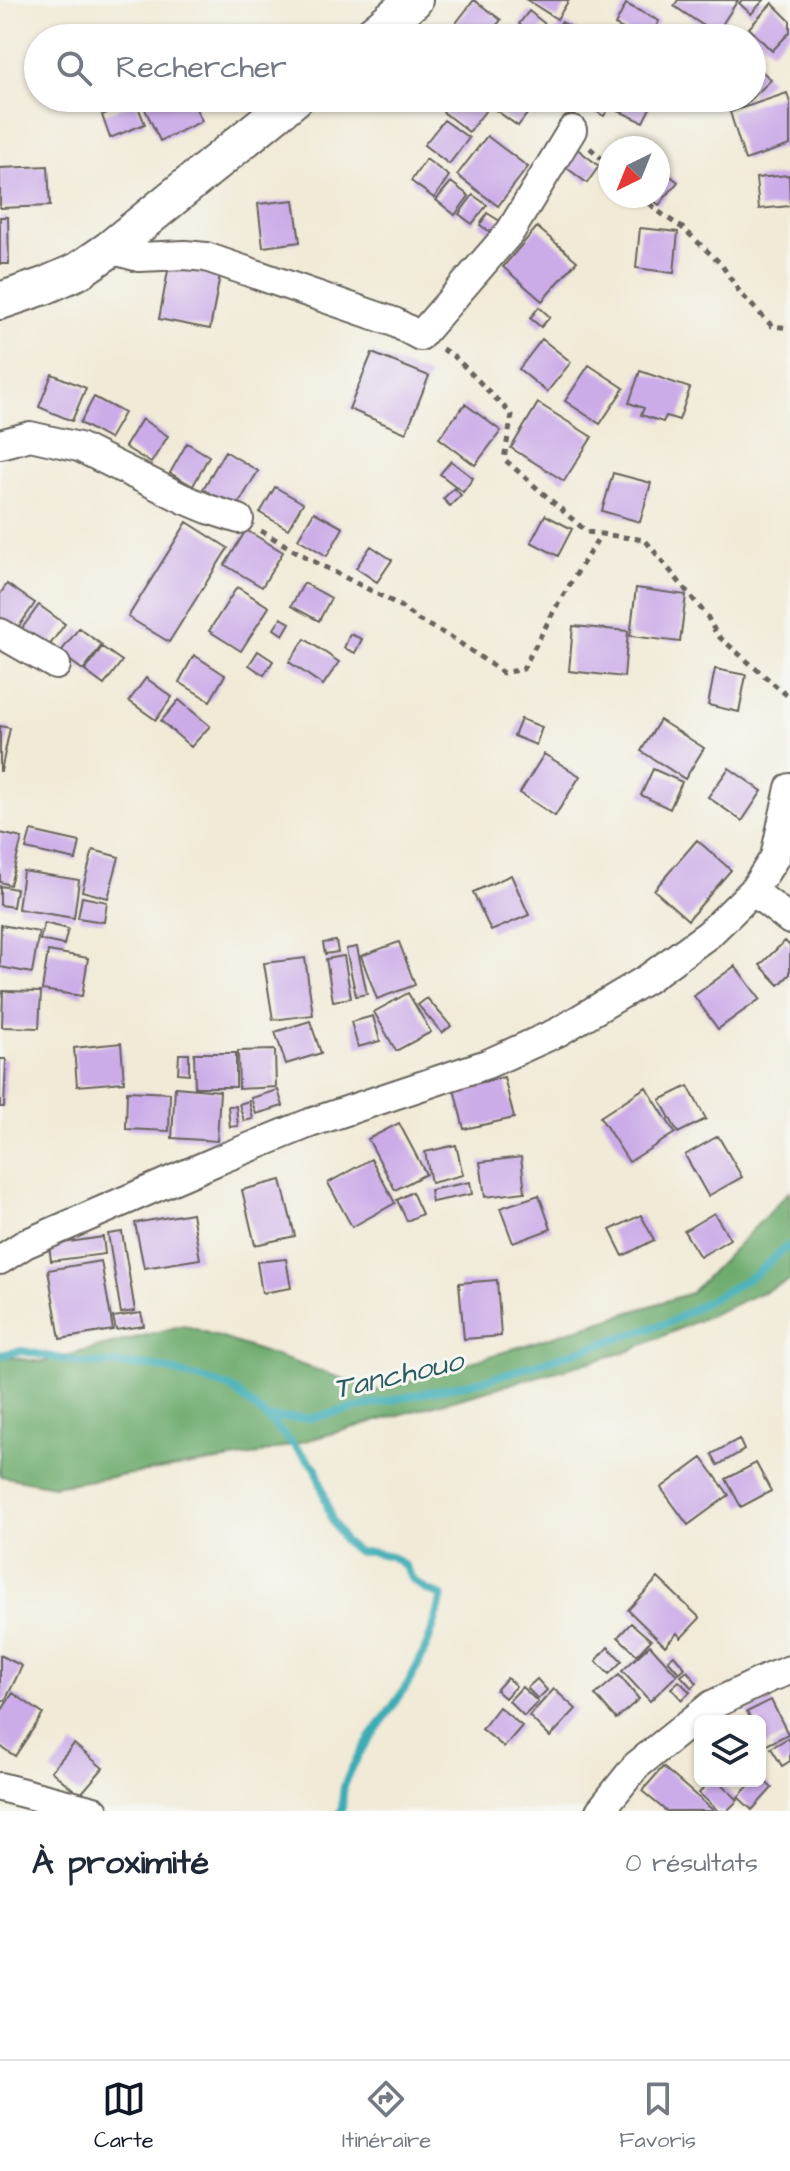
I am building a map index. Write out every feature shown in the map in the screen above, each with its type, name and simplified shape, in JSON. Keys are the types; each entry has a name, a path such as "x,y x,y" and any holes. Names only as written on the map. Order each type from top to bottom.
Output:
{"main road":[{"path":"374,23 414,0"},
{"path":"0,301 78,271 110,249 278,112"}],"street":[{"path":"110,249 139,257 206,257 381,317 420,336 510,232 572,130"},
{"path":"0,444 30,436 79,447 184,499 239,519"},
{"path":"0,633 56,665"},
{"path":"0,1260 25,1244 221,1159 310,1123 487,1064 558,1032 661,970 709,934 753,891 775,857 790,788"},
{"path":"753,891 790,920"},
{"path":"600,1811 636,1766 712,1705 790,1670"},
{"path":"0,1787 94,1811"}],"path":[{"path":"655,208 684,229 721,264 741,294 772,326 790,328"},
{"path":"420,336 455,357 512,415 504,459 587,532 645,540 707,616 717,635 790,698"},
{"path":"239,519 397,604 503,673 523,669 556,607 601,534"}],"green space":[{"path":"790,1191 790,1280 629,1351 251,1456 53,1486 0,1476 0,1356 43,1362 184,1325 379,1391 691,1293"}],"building":[{"path":"474,0 501,20 498,24 455,24"},
{"path":"527,0 569,0 557,19"},
{"path":"678,0 738,0 722,24 701,24 674,6"},
{"path":"742,0 764,0 751,14 739,3"},
{"path":"772,3 790,21 790,32 772,51 766,45 766,24 753,24"},
{"path":"626,4 659,21 658,24 616,24"},
{"path":"529,11 545,24 519,24"},
{"path":"787,93 790,103 790,145 745,160 730,112 766,112 766,100"},
{"path":"140,112 145,124 110,138 102,115"},
{"path":"146,112 198,112 202,121 160,141"},
{"path":"443,112 484,112 469,132"},
{"path":"498,112 528,112 518,126"},
{"path":"621,112 648,112 643,122"},
{"path":"444,120 469,138 449,164 424,145"},
{"path":"487,136 528,167 498,206 457,175"},
{"path":"576,148 598,167 587,183 563,165"},
{"path":"426,159 449,176 434,198 411,181"},
{"path":"48,166 50,206 0,208 0,168"},
{"path":"789,175 790,206 759,209 756,178"},
{"path":"670,176 678,182 670,192"},
{"path":"451,182 469,196 455,215 436,200"},
{"path":"473,195 487,205 472,224 459,214"},
{"path":"294,200 300,242 263,247 258,204"},
{"path":"487,213 503,223 495,235 480,225"},
{"path":"0,217 8,217 9,264 0,264"},
{"path":"537,227 577,261 542,301 503,267"},
{"path":"640,228 678,232 674,273 636,268"},
{"path":"170,260 221,270 210,329 159,319"},
{"path":"539,307 550,317 541,327 530,318"},
{"path":"542,339 571,362 547,392 519,369"},
{"path":"372,353 429,376 406,433 349,409"},
{"path":"589,365 624,388 600,424 565,401"},
{"path":"640,371 690,388 679,420 666,416 663,422 641,415 644,408 629,403"},
{"path":"52,374 86,388 72,421 39,407"},
{"path":"94,397 124,413 109,439 80,423"},
{"path":"538,403 592,437 564,481 511,448"},
{"path":"465,404 501,431 475,465 439,438"},
{"path":"142,419 168,436 151,463 125,447"},
{"path":"187,443 209,456 193,486 170,473"},
{"path":"225,451 258,471 236,508 203,489"},
{"path":"451,461 473,478 463,492 440,474"},
{"path":"613,473 651,483 640,522 602,511"},
{"path":"275,487 303,503 288,529 260,513"},
{"path":"454,488 461,495 450,506 443,499"},
{"path":"314,512 343,528 327,556 298,539"},
{"path":"545,515 572,529 558,556 531,542"},
{"path":"187,522 228,548 169,642 128,617"},
{"path":"246,530 283,552 262,587 225,565"},
{"path":"371,546 392,560 377,582 356,568"},
{"path":"304,583 331,598 319,621 291,606"},
{"path":"7,584 35,603 17,629 0,617 0,594"},
{"path":"237,587 269,607 241,651 209,631"},
{"path":"636,588 686,595 680,642 630,636"},
{"path":"39,605 65,624 46,650 20,631"},
{"path":"281,618 290,623 283,635 274,629"},
{"path":"573,626 628,631 624,677 569,671"},
{"path":"79,628 102,645 83,670 60,653"},
{"path":"350,634 362,639 355,653 344,648"},
{"path":"305,639 339,662 323,685 289,662"},
{"path":"102,647 122,661 104,685 85,671"},
{"path":"258,651 273,661 264,675 249,665"},
{"path":"194,655 225,675 210,701 179,682"},
{"path":"715,669 746,675 739,712 708,705"},
{"path":"146,678 172,697 156,720 129,701"},
{"path":"179,700 210,726 191,747 161,721"},
{"path":"521,719 542,727 536,745 514,736"},
{"path":"660,720 704,748 685,779 641,751"},
{"path":"0,726 10,728 1,771 0,771"},
{"path":"544,754 580,776 555,816 520,793"},
{"path":"729,768 762,791 742,821 708,797"},
{"path":"653,769 682,782 670,809 641,795"},
{"path":"31,831 80,842 76,860 26,849"},
{"path":"0,833 22,838 10,885 0,882"},
{"path":"697,840 731,870 688,920 654,890"},
{"path":"93,850 119,857 108,898 82,891"},
{"path":"23,871 79,880 74,918 18,909"},
{"path":"511,875 529,915 491,931 473,892"},
{"path":"0,886 16,889 13,907 0,905"},
{"path":"82,897 107,902 104,922 78,918"},
{"path":"44,923 68,929 64,945 40,940"},
{"path":"1,925 39,932 32,973 0,967"},
{"path":"336,941 338,952 325,954 323,943"},
{"path":"785,941 790,946 790,974 779,985 760,965"},
{"path":"399,942 415,985 377,999 361,956"},
{"path":"357,947 367,994 356,996 346,949"},
{"path":"48,951 88,958 82,996 42,990"},
{"path":"344,956 351,998 333,1001 326,959"},
{"path":"305,958 313,1015 273,1020 264,963"},
{"path":"735,966 760,999 718,1029 694,996"},
{"path":"3,991 41,992 39,1028 2,1027"},
{"path":"408,993 431,1032 396,1051 374,1012"},
{"path":"427,998 451,1026 442,1033 418,1005"},
{"path":"373,1016 380,1041 358,1047 351,1022"},
{"path":"310,1021 321,1053 286,1064 275,1032"},
{"path":"121,1043 124,1082 77,1086 74,1048"},
{"path":"275,1050 276,1087 239,1089 238,1051"},
{"path":"194,1053 236,1053 236,1087 195,1087"},
{"path":"179,1054 189,1054 189,1074 178,1073"},
{"path":"0,1059 6,1059 4,1107 0,1107"},
{"path":"504,1077 514,1118 464,1129 454,1089"},
{"path":"688,1086 706,1119 678,1133 660,1100"},
{"path":"175,1087 220,1091 217,1141 172,1138"},
{"path":"646,1087 675,1133 629,1162 600,1117"},
{"path":"278,1090 283,1106 256,1114 251,1098"},
{"path":"127,1091 170,1093 169,1131 126,1129"},
{"path":"249,1101 253,1119 244,1121 239,1104"},
{"path":"228,1106 236,1106 238,1126 230,1127"},
{"path":"399,1123 426,1174 395,1190 368,1139"},
{"path":"718,1136 742,1177 708,1196 685,1155"},
{"path":"456,1145 463,1175 431,1183 425,1152"},
{"path":"521,1157 525,1192 485,1197 480,1162"},
{"path":"371,1159 395,1203 352,1227 328,1183"},
{"path":"281,1180 295,1236 255,1245 242,1190"},
{"path":"470,1182 472,1194 432,1202 430,1190"},
{"path":"412,1192 422,1214 407,1221 397,1200"},
{"path":"539,1195 551,1229 513,1243 500,1208"},
{"path":"192,1213 200,1259 144,1268 135,1223"},
{"path":"714,1213 730,1239 700,1257 684,1231"},
{"path":"641,1215 654,1240 623,1256 610,1230"},
{"path":"122,1232 135,1311 121,1313 108,1234"},
{"path":"103,1237 105,1254 51,1261 49,1245"},
{"path":"286,1259 291,1288 262,1293 257,1262"},
{"path":"101,1261 113,1330 60,1339 48,1270"},
{"path":"497,1280 501,1336 464,1339 459,1283"},
{"path":"141,1313 144,1326 116,1330 113,1317"},
{"path":"739,1439 744,1450 718,1465 712,1454"},
{"path":"702,1458 729,1495 688,1525 661,1488"},
{"path":"756,1463 771,1491 741,1507 726,1479"},
{"path":"658,1578 700,1618 681,1638 677,1633 665,1646 628,1610"},
{"path":"631,1623 651,1640 637,1655 618,1637"},
{"path":"650,1645 677,1675 650,1701 622,1671"},
{"path":"608,1647 622,1661 609,1674 596,1661"},
{"path":"0,1655 22,1666 5,1701 0,1699"},
{"path":"674,1655 685,1668 679,1673 668,1660"},
{"path":"687,1671 697,1683 692,1688 681,1676"},
{"path":"619,1675 639,1699 616,1719 595,1695"},
{"path":"507,1678 516,1686 505,1698 496,1690"},
{"path":"537,1679 547,1690 538,1699 527,1688"},
{"path":"679,1681 690,1692 682,1700 671,1688"},
{"path":"522,1687 538,1702 524,1716 509,1701"},
{"path":"554,1689 576,1709 550,1737 529,1716"},
{"path":"13,1693 43,1714 15,1756 0,1746 0,1713"},
{"path":"771,1700 788,1734 766,1745 766,1715 749,1715 747,1712"},
{"path":"499,1707 522,1726 504,1747 482,1729"},
{"path":"788,1738 790,1761 782,1766 771,1748"},
{"path":"74,1744 103,1768 80,1795 51,1771"},
{"path":"663,1767 714,1811 666,1811 642,1791"},
{"path":"766,1782 772,1788 752,1810 738,1797 747,1787 766,1787"},
{"path":"704,1787 724,1787 738,1800 727,1811 718,1811 699,1793"}],"waterway":[{"name":"Tanchouo","path":"0,1355 22,1351 81,1363 154,1366 230,1387 267,1418 311,1418 492,1378 670,1322 756,1274 790,1244"},
{"path":"267,1418 316,1468 331,1518 344,1541 358,1552 391,1556 405,1566 413,1580 426,1590 442,1596 419,1662 351,1770 340,1811"}]}
